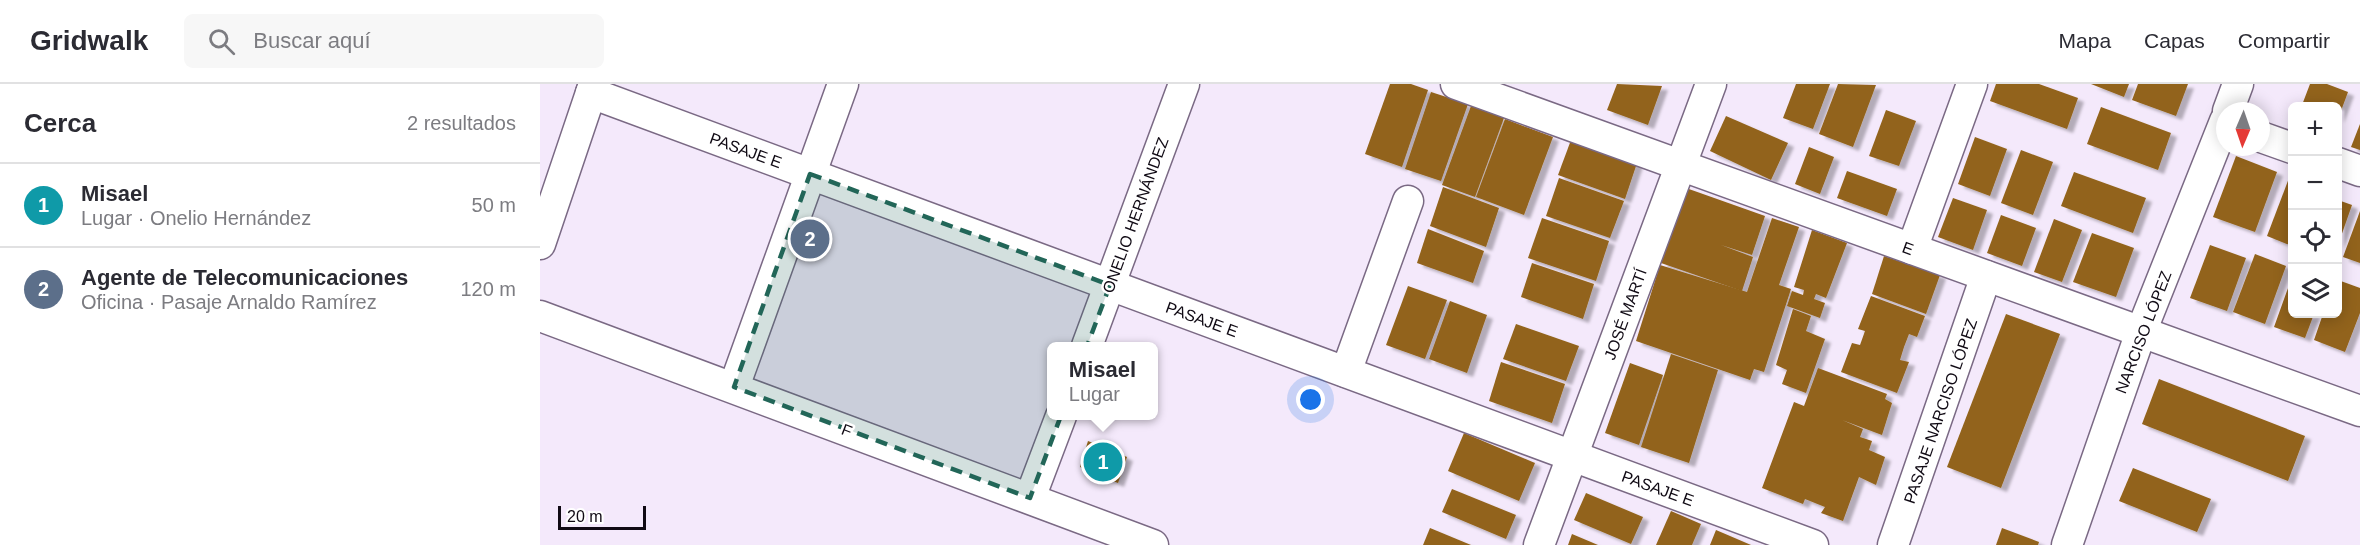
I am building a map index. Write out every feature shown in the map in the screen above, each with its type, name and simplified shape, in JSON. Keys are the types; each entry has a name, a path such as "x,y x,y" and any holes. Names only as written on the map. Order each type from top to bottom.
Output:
{"street":[{"path":"734,387 843,84"},
{"name":"ONELIO HERNÁNDEZ","path":"1089,342 1184,84"},
{"name":"E","path":"1456,84 2360,411"},
{"name":"JOSÉ MARTÍ","path":"1539,545 1711,84"},
{"path":"1912,249 1972,84"},
{"name":"NARCISO LÓPEZ","path":"2232,102 2238,84"},
{"path":"540,244 593,88"},
{"name":"PASAJE E","path":"593,88 810,174 1813,545"},
{"path":"2270,140 2288,147"},
{"name":"NARCISO LÓPEZ","path":"2067,545 2141,332 2216,145"},
{"path":"2342,165 2360,171"},
{"path":"1346,372 1408,201"},
{"name":"PASAJE NARCISO LÓPEZ","path":"1893,545 1986,276"},
{"name":"F","path":"540,316 1153,545"},
{"path":"1030,498 1059,420"}],"highlighted area":[{"path":"810,174 1110,285 1030,498 734,387"}],"building":[{"path":"1390,84 1411,84 1428,90 1402,167 1365,154"},
{"path":"1617,84 1662,86 1648,125 1607,110"},
{"path":"1796,84 1830,84 1813,129 1783,118"},
{"path":"1838,84 1876,85 1853,147 1819,134"},
{"path":"1996,84 2039,84 2078,98 2067,129 1990,101"},
{"path":"2091,84 2129,84 2124,97"},
{"path":"2138,84 2188,84 2176,116 2132,100"},
{"path":"2310,84 2327,84 2348,92 2342,108 2342,102 2303,102"},
{"path":"1431,92 1468,104 1441,181 1405,169"},
{"path":"1471,106 1504,118 1475,197 1442,185"},
{"path":"2101,107 2171,133 2158,170 2087,144"},
{"path":"1886,110 1916,121 1899,166 1869,156"},
{"path":"1726,116 1788,143 1771,180 1710,151"},
{"path":"1505,119 1553,137 1524,215 1476,197"},
{"path":"2360,124 2360,150 2351,147"},
{"path":"1975,137 2007,149 1990,196 1958,184"},
{"path":"1571,140 1637,163 1625,199 1558,175"},
{"path":"1809,147 1834,157 1820,194 1795,184"},
{"path":"2021,150 2053,162 2033,215 2001,203"},
{"path":"2236,156 2277,172 2255,232 2213,217"},
{"path":"1847,171 1897,189 1887,216 1837,198"},
{"path":"2074,172 2146,198 2133,233 2061,206"},
{"path":"1559,178 1624,201 1610,238 1546,216"},
{"path":"2288,181 2288,244 2267,236"},
{"path":"1443,187 1499,208 1486,247 1430,226"},
{"path":"1686,188 1765,216 1752,255 1721,245 1753,257 1742,291 1661,263"},
{"path":"1953,198 1987,210 1973,250 1938,237"},
{"path":"2342,201 2352,205 2342,234"},
{"path":"2360,211 2360,263 2343,257"},
{"path":"2001,215 2036,228 2022,266 1987,253"},
{"path":"1542,218 1609,241 1596,281 1528,258"},
{"path":"1772,218 1799,227 1779,285 1791,289 1764,372 1754,369 1750,380 1636,341 1660,265 1747,292"},
{"path":"2054,219 2082,230 2062,282 2034,272"},
{"path":"1428,229 1484,251 1473,283 1417,263"},
{"path":"1812,230 1847,243 1826,298 1816,294 1814,299 1825,303 1820,318 1787,306 1792,291 1803,295 1804,290 1794,287"},
{"path":"2092,233 2134,248 2116,297 2073,282"},
{"path":"2210,245 2246,258 2227,311 2190,298"},
{"path":"2255,254 2286,266 2265,324 2233,312"},
{"path":"1884,256 1940,275 1926,314 1872,294"},
{"path":"1532,263 1594,284 1583,319 1521,297"},
{"path":"2342,281 2360,288 2360,313 2345,352 2314,340 2322,318 2342,318"},
{"path":"1408,286 1447,300 1425,359 1386,345"},
{"path":"2288,288 2288,318 2312,318 2305,338 2274,327"},
{"path":"1871,296 1925,316 1917,337 1909,334 1904,347 1900,360 1909,362 1897,393 1841,372 1852,343 1860,345 1865,331 1858,329"},
{"path":"1450,301 1487,315 1467,373 1429,359"},
{"path":"1793,309 1811,316 1806,331 1825,339 1806,393 1782,384 1787,370 1776,365"},
{"path":"2006,314 2060,334 2001,488 1947,467"},
{"path":"1516,324 1579,346 1566,381 1503,359"},
{"path":"1671,354 1718,370 1689,463 1641,447"},
{"path":"1501,362 1565,384 1552,423 1489,401"},
{"path":"1630,363 1663,375 1639,445 1605,433"},
{"path":"1818,368 1887,394 1885,399 1892,403 1882,435 1842,420 1863,429 1860,437 1872,441 1869,450 1885,457 1876,485 1859,477 1843,521 1821,513 1825,507 1805,499 1803,504 1762,488 1794,402 1804,406"},
{"path":"2159,379 2305,436 2288,481 2142,424"},
{"path":"1464,433 1535,463 1519,501 1448,471"},
{"path":"1088,441 1127,457 1118,483 1080,467"},
{"path":"2133,468 2211,499 2197,532 2119,501"},
{"path":"1452,489 1516,515 1506,539 1442,512"},
{"path":"1586,493 1643,517 1631,544 1574,520"},
{"path":"1671,511 1701,524 1692,545 1656,545"},
{"path":"1430,528 1471,545 1423,545"},
{"path":"2002,528 2039,542 2038,545 1996,545"},
{"path":"1716,530 1751,545 1710,545"},
{"path":"1572,534 1598,545 1568,545"}],"place":[{"name":"Agente de Telecomunicaciones","path":"810,239"},
{"name":"Misael","path":"1103,462"}]}
